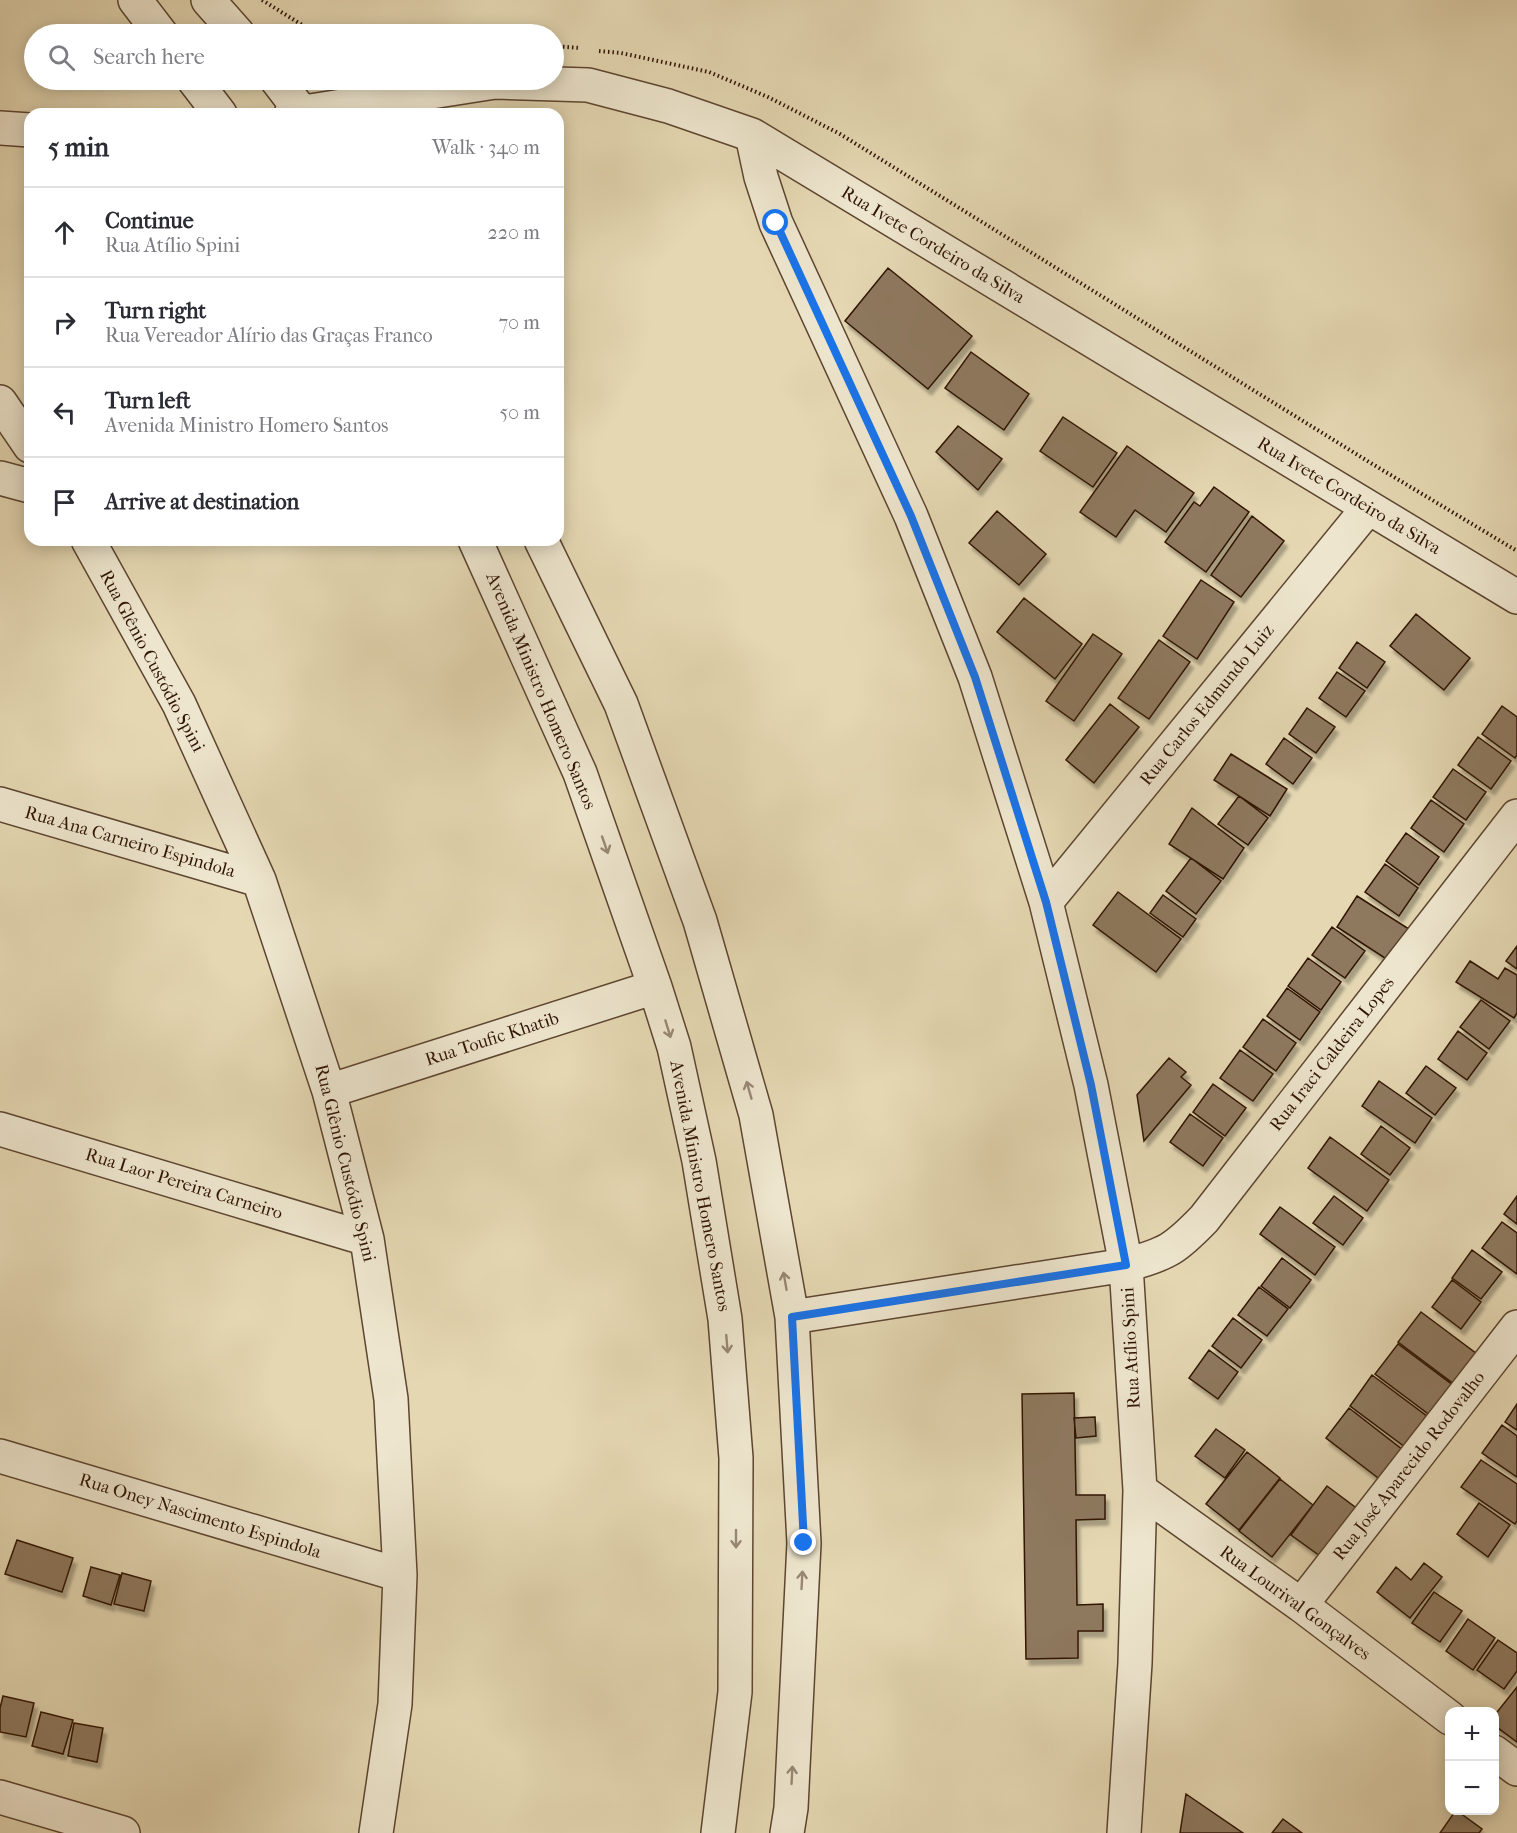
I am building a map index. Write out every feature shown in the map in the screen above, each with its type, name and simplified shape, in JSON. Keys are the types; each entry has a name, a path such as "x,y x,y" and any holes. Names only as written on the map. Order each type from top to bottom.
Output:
{"street":[{"path":"135,0 153,24"},
{"path":"208,0 229,24"},
{"name":"Rua Ivete Cordeiro da Silva","path":"564,84 588,85 668,106 752,135 1517,597"},
{"path":"202,90 215,108"},
{"path":"283,90 295,108"},
{"name":"Rua Ivete Cordeiro da Silva","path":"329,108 440,90"},
{"path":"0,128 24,130"},
{"name":"Rua Atílio Spini","path":"752,135 761,177 776,223 911,516 975,677 1046,902 1091,1085 1126,1265 1140,1490 1135,1663 1124,1833"},
{"path":"0,402 24,437"},
{"path":"0,478 24,484"},
{"name":"Rua Carlos Edmundo Luiz","path":"1046,902 1368,508"},
{"name":"Rua Glênio Custódio Spini","path":"91,546 179,704 259,880 329,1091 367,1239 392,1399 400,1575 395,1704 376,1833"},
{"name":"Avenida Ministro Homero Santos","path":"478,546 580,773 674,1047 700,1172 725,1319 736,1458 735,1692 718,1833"},
{"path":"544,546 621,704 700,921 756,1115 792,1317 804,1543 791,1808 787,1833"},
{"name":"Rua Ana Carneiro Espindola","path":"0,804 259,880"},
{"name":"Rua Iraci Caldeira Lopes","path":"792,1317 1126,1265 1158,1257 1180,1243 1204,1219 1517,816"},
{"name":"Rua Toufic Khatib","path":"329,1091 655,987"},
{"name":"Rua Laor Pereira Carneiro","path":"0,1129 367,1239"},
{"name":"Rua José Aparecido Rodovalho","path":"1301,1605 1517,1327"},
{"name":"Rua Oney Nascimento Espindola","path":"0,1456 400,1575"},
{"name":"Rua Lourival Gonçalves","path":"1140,1490 1301,1605 1445,1715"},
{"path":"1499,1756 1517,1769"},
{"path":"0,1797 123,1833"}],"path":[{"path":"262,0 301,24"}],"building":[{"path":"888,268 972,336 928,389 845,321"},
{"path":"971,352 1029,394 1004,430 945,388"},
{"path":"1063,417 1117,453 1093,487 1040,451"},
{"path":"958,426 1002,459 978,490 936,452"},
{"path":"1127,446 1194,493 1166,532 1135,510 1116,537 1080,512"},
{"path":"1214,487 1249,512 1206,572 1165,542 1194,502 1200,506"},
{"path":"997,511 1046,554 1019,585 969,543"},
{"path":"1252,516 1284,541 1241,597 1211,575"},
{"path":"1201,580 1234,602 1197,659 1163,636"},
{"path":"1024,598 1082,644 1055,679 997,632"},
{"path":"1416,614 1470,658 1444,690 1390,646"},
{"path":"1093,634 1122,654 1074,721 1046,701"},
{"path":"1159,640 1190,662 1149,719 1118,698"},
{"path":"1357,642 1385,662 1367,688 1339,668"},
{"path":"1337,672 1365,691 1346,717 1319,698"},
{"path":"1110,704 1139,727 1094,783 1066,760"},
{"path":"1502,706 1517,717 1517,755 1515,758 1482,734"},
{"path":"1307,708 1335,727 1316,753 1289,734"},
{"path":"1478,737 1511,761 1491,789 1458,765"},
{"path":"1284,738 1312,758 1293,784 1266,764"},
{"path":"1231,754 1287,789 1270,816 1214,780"},
{"path":"1453,769 1486,792 1466,820 1433,797"},
{"path":"1239,796 1268,818 1248,845 1218,824"},
{"path":"1431,800 1464,824 1444,852 1411,828"},
{"path":"1192,808 1244,848 1223,879 1169,844"},
{"path":"1406,833 1439,857 1419,885 1386,861"},
{"path":"1191,858 1221,881 1196,914 1166,891"},
{"path":"1385,864 1418,888 1399,916 1365,892"},
{"path":"1118,892 1181,939 1156,972 1093,925"},
{"path":"1163,895 1196,919 1183,937 1150,913"},
{"path":"1357,896 1412,931 1391,962 1337,927"},
{"path":"1332,927 1365,951 1345,978 1312,955"},
{"path":"1517,946 1517,969 1506,961"},
{"path":"1308,958 1341,982 1321,1010 1288,986"},
{"path":"1470,961 1498,979 1505,968 1517,975 1517,1013 1514,1018 1456,982"},
{"path":"1287,988 1320,1012 1300,1040 1267,1016"},
{"path":"1481,1000 1510,1021 1489,1049 1460,1027"},
{"path":"1263,1019 1296,1043 1276,1071 1243,1047"},
{"path":"1458,1031 1487,1053 1467,1080 1438,1059"},
{"path":"1240,1050 1273,1074 1253,1101 1220,1078"},
{"path":"1169,1058 1186,1072 1181,1077 1191,1085 1144,1141 1137,1095"},
{"path":"1426,1066 1456,1088 1435,1115 1406,1093"},
{"path":"1379,1081 1432,1118 1415,1143 1362,1106"},
{"path":"1213,1084 1246,1108 1225,1136 1193,1112"},
{"path":"1190,1114 1223,1138 1203,1166 1170,1142"},
{"path":"1381,1126 1410,1148 1390,1175 1361,1154"},
{"path":"1330,1137 1389,1180 1367,1211 1308,1168"},
{"path":"1334,1196 1363,1218 1343,1245 1313,1223"},
{"path":"1517,1196 1517,1224 1504,1214"},
{"path":"1280,1207 1335,1247 1315,1275 1260,1234"},
{"path":"1502,1222 1517,1233 1517,1274 1482,1248"},
{"path":"1472,1250 1502,1272 1481,1299 1452,1278"},
{"path":"1282,1258 1311,1280 1290,1308 1261,1286"},
{"path":"1452,1280 1481,1302 1461,1329 1432,1307"},
{"path":"1259,1287 1288,1309 1267,1336 1238,1315"},
{"path":"1421,1312 1481,1357 1458,1387 1398,1342"},
{"path":"1233,1318 1262,1340 1241,1368 1212,1346"},
{"path":"1398,1344 1458,1389 1435,1419 1375,1374"},
{"path":"1209,1350 1238,1372 1218,1399 1189,1378"},
{"path":"1372,1375 1432,1420 1409,1450 1350,1406"},
{"path":"1074,1393 1076,1495 1105,1495 1105,1519 1076,1520 1077,1605 1103,1604 1103,1631 1078,1631 1078,1658 1026,1659 1022,1394"},
{"path":"1517,1404 1517,1430 1505,1422"},
{"path":"1349,1408 1408,1454 1386,1484 1326,1438"},
{"path":"1095,1417 1096,1436 1076,1438 1074,1418"},
{"path":"1502,1425 1517,1436 1517,1477 1482,1453"},
{"path":"1216,1429 1245,1450 1225,1478 1195,1456"},
{"path":"1247,1452 1280,1478 1239,1530 1206,1504"},
{"path":"1481,1460 1517,1484 1517,1521 1515,1524 1461,1487"},
{"path":"1280,1479 1313,1505 1272,1557 1239,1531"},
{"path":"1327,1486 1363,1513 1327,1561 1291,1535"},
{"path":"1479,1503 1510,1525 1488,1557 1457,1534"},
{"path":"17,1540 73,1558 62,1592 5,1574"},
{"path":"1424,1563 1442,1577 1410,1618 1377,1592 1396,1567 1411,1580"},
{"path":"91,1567 120,1575 111,1605 83,1596"},
{"path":"122,1573 151,1581 144,1611 114,1604"},
{"path":"1434,1592 1462,1611 1440,1642 1412,1623"},
{"path":"1468,1619 1495,1638 1473,1670 1446,1651"},
{"path":"1498,1640 1517,1653 1517,1671 1504,1689 1477,1670"},
{"path":"1517,1687 1517,1742 1499,1729 1499,1710"},
{"path":"3,1696 34,1703 26,1737 0,1732 0,1708"},
{"path":"41,1712 73,1720 63,1754 32,1746"},
{"path":"74,1723 103,1728 97,1762 68,1756"},
{"path":"1186,1794 1243,1833 1180,1833"},
{"path":"1453,1815 1463,1815 1482,1829 1479,1833 1440,1833"},
{"path":"1283,1819 1302,1833 1272,1833"}],"route":[{"path":"776,223 911,516 975,677 1046,902 1091,1085 1126,1265 792,1317 804,1543"}]}
